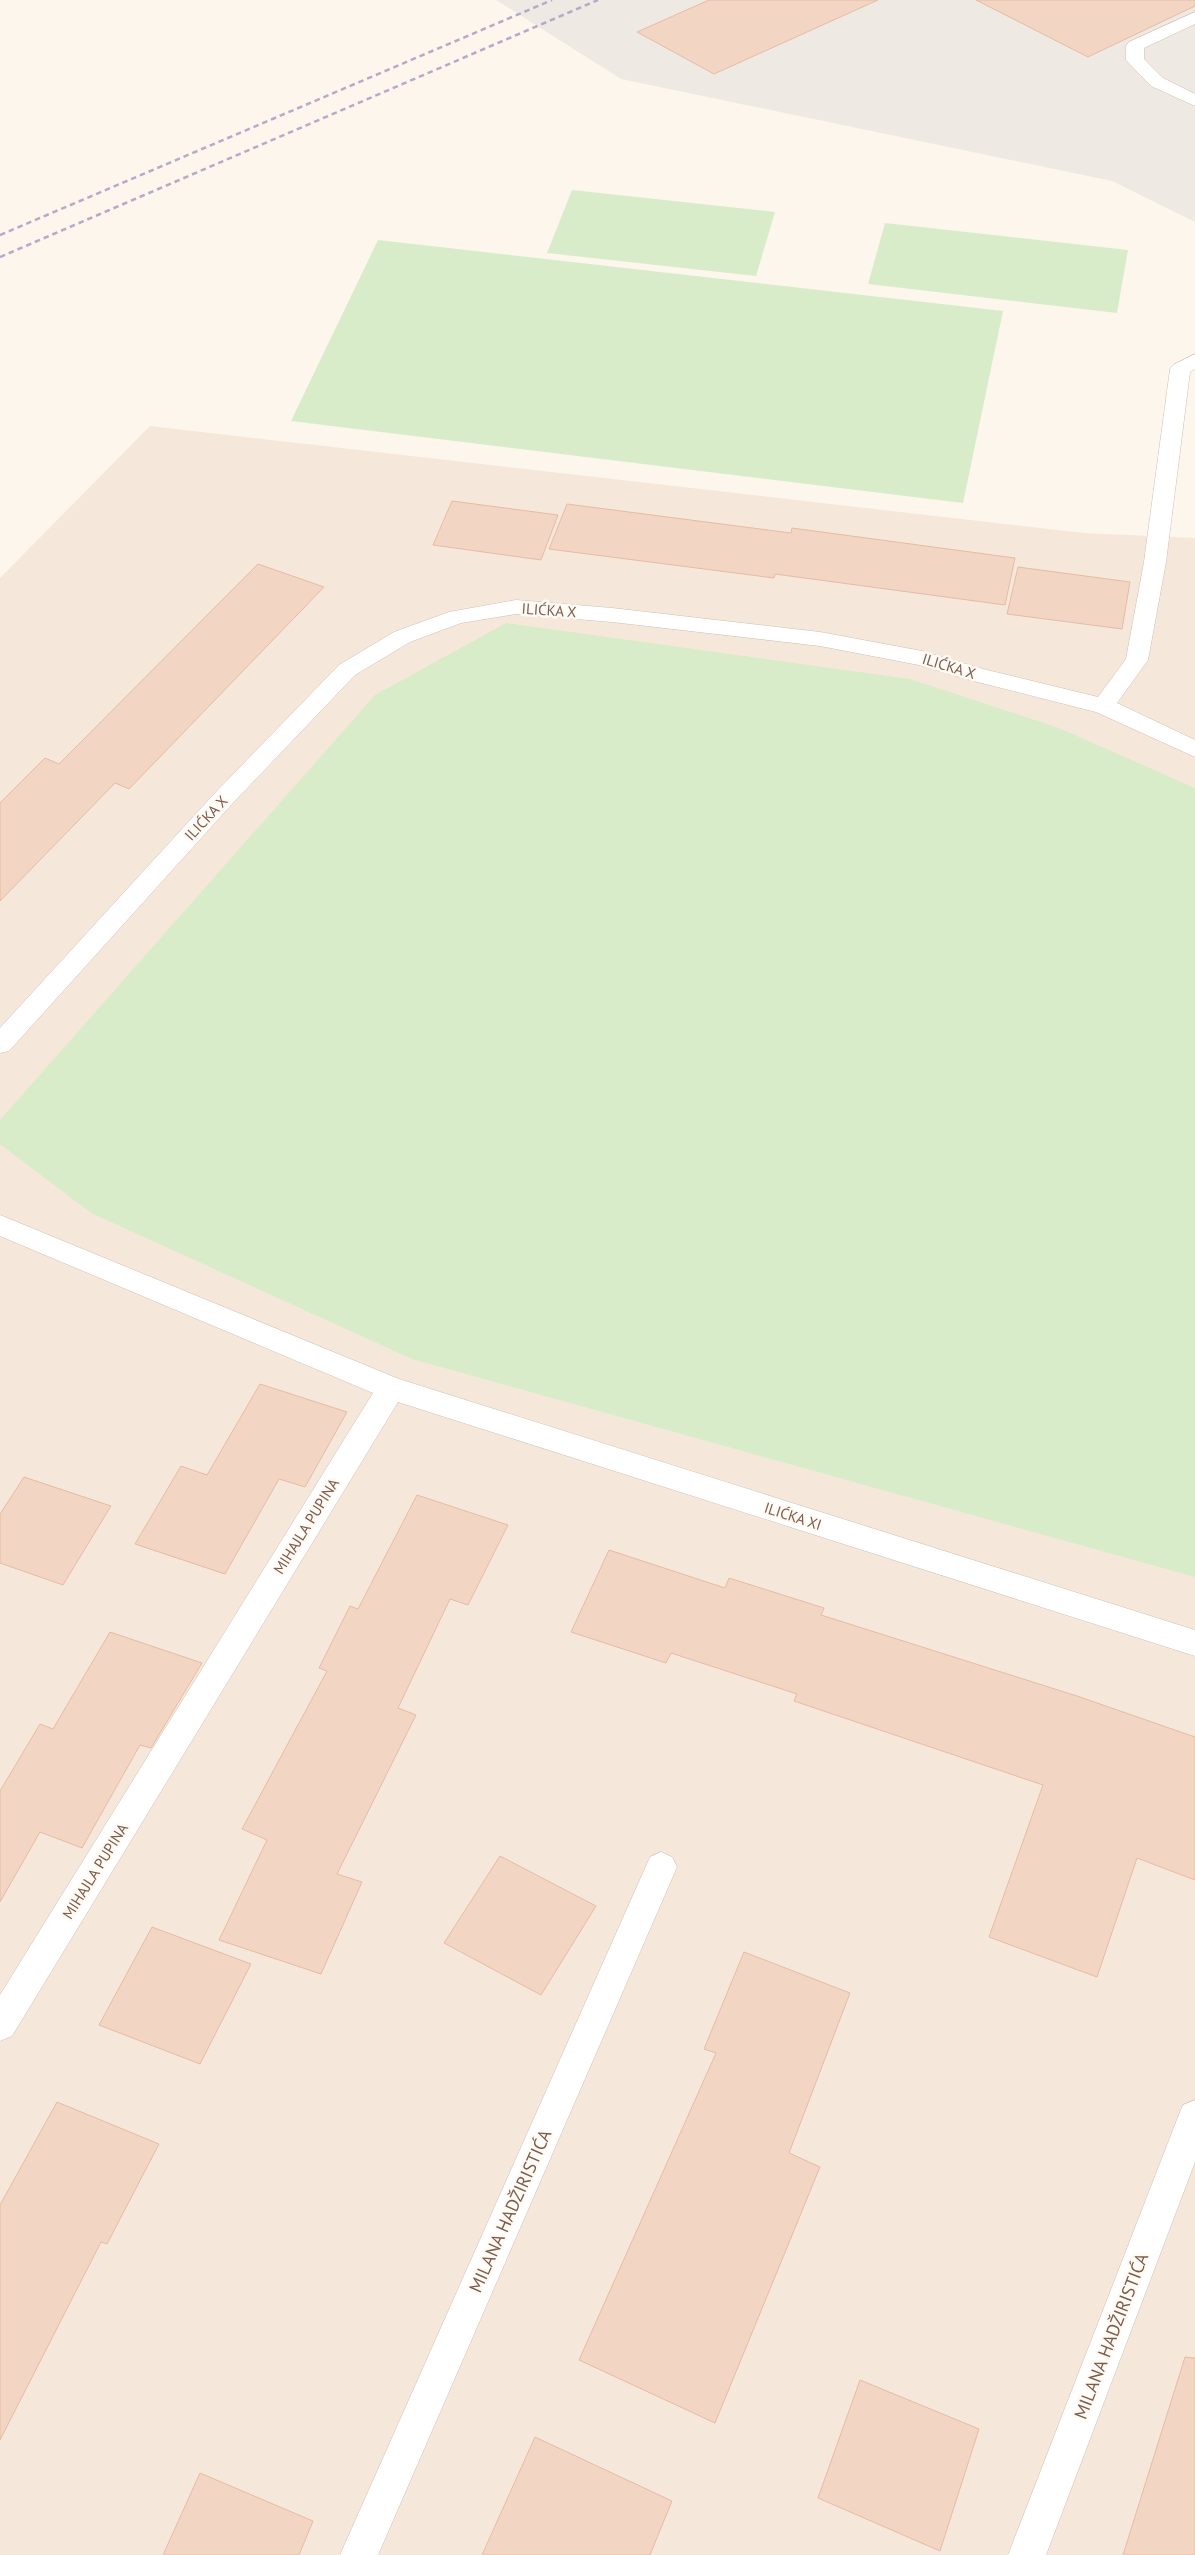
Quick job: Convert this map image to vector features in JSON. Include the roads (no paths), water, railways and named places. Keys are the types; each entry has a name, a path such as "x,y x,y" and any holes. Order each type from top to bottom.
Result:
{"street":[{"path":"1195,17 1135,46 1135,60 1157,82 1195,101"},
{"path":"1104,706 1137,660 1155,562 1180,369 1195,360"},
{"name":"ILIĆKA X","path":"0,1044 223,799 347,670 402,637 456,617 516,607 612,615 820,639 922,658 978,675 1104,706 1195,749"},
{"path":"0,1225 391,1388"},
{"name":"ILIĆKA XI","path":"391,1388 1195,1643"},
{"name":"MIHAJLA PUPINA","path":"0,2026 391,1388"},
{"name":"MILANA HADŽIRISTIĆA","path":"359,2555 661,1867"},
{"name":"MILANA HADŽIRISTIĆA","path":"1027,2555 1195,2116"}],"railway":[{"path":"0,235 552,0"},
{"path":"0,257 598,0"}]}
